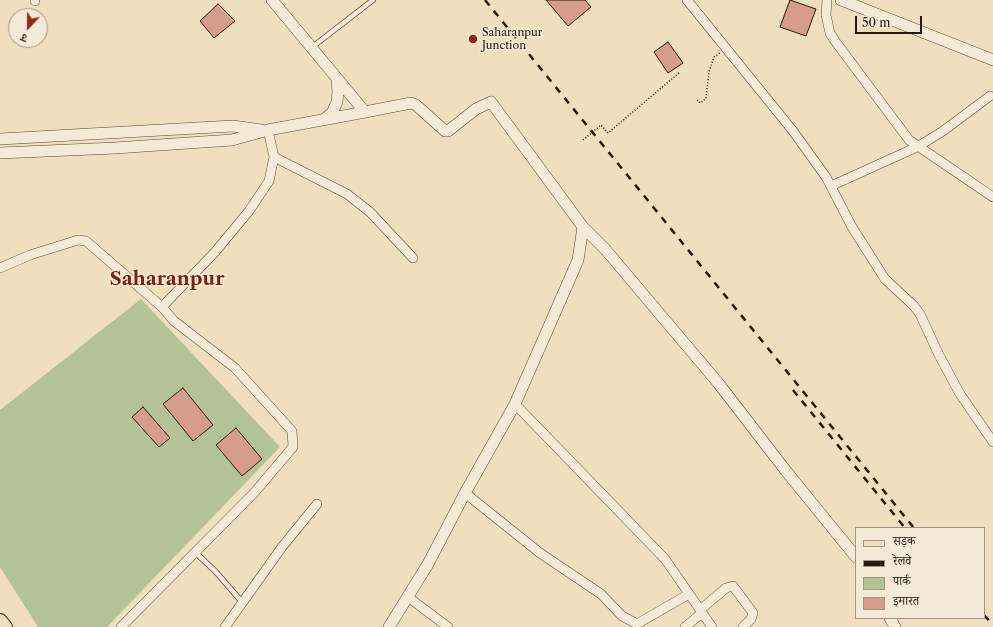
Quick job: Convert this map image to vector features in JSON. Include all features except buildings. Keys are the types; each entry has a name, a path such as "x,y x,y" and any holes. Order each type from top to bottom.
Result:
{"main road":[{"path":"0,621 5,627"}],"street":[{"path":"272,0 364,112"},
{"path":"687,0 793,130 831,186 852,227 885,279 914,306 920,314 939,355 960,394 993,442"},
{"path":"827,0 826,15 830,33 834,41 901,131 917,146 993,197"},
{"path":"841,0 993,60"},
{"path":"323,120 332,113 336,102 338,92 337,79"},
{"path":"831,186 917,146 943,131 990,96"},
{"path":"0,153 115,148 232,140 268,130 411,103 416,105 442,130 448,131 476,109 491,102 583,227 605,249 719,384 786,471 855,556"},
{"path":"0,139 233,126 268,130"},
{"path":"162,307 215,252 249,212 268,181 274,157 268,130"},
{"path":"274,157 347,194 370,212 413,258"},
{"path":"389,627 428,564 465,492 515,404 578,260 583,227"},
{"path":"0,268 30,255 78,240 86,241 162,307 174,321 235,368 292,431 293,447 254,493 122,627"},
{"path":"515,404 665,559 712,627"},
{"path":"465,492 540,553 601,594 622,616 637,624 689,594"},
{"path":"225,627 282,547 317,504"},
{"path":"685,627 726,588 733,586 754,613 751,619 743,627"},
{"path":"408,597 448,627"}],"lane":[{"path":"311,48 373,0"},
{"path":"195,552 216,572 242,602"}],"path":[{"path":"697,100 701,103 706,98 708,72 714,57 726,48"},
{"path":"583,140 601,125 608,133 680,72"}],"green space":[{"path":"141,299 280,447 107,627 38,627 0,567 0,410"}],"railway":[{"path":"485,0 913,527"},
{"path":"793,390 904,527"},
{"path":"985,616 993,625"}],"place":[{"name":"Saharanpur Junction","path":"473,39"}],"district":[{"name":"Saharanpur","path":"167,280"}]}
